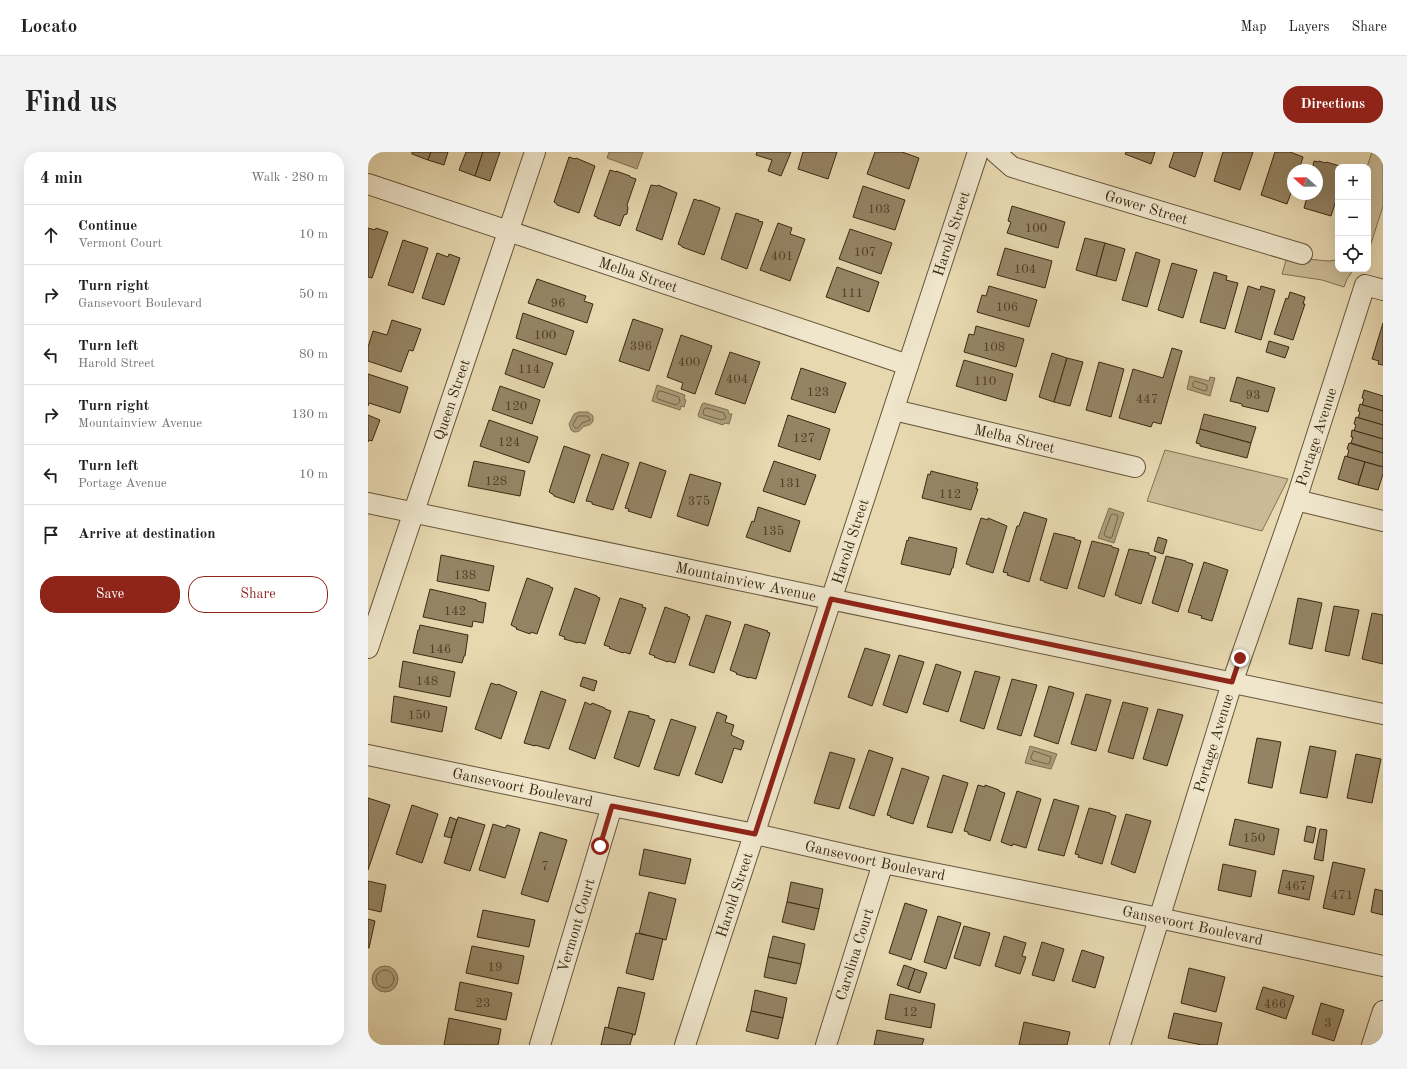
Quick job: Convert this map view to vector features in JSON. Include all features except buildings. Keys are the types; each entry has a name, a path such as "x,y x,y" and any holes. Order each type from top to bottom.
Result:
{"street":[{"name":"Queen Street","path":"368,648 535,152"},
{"name":"Harold Street","path":"685,1045 978,152"},
{"name":"Gower Street","path":"995,152 1012,167 1302,254"},
{"name":"Melba Street","path":"368,184 908,365"},
{"name":"Portage Avenue","path":"1120,1045 1232,682 1296,500 1374,287"},
{"name":"Melba Street","path":"894,410 1135,467"},
{"path":"1296,500 1383,521"},
{"name":"Mountainview Avenue","path":"368,503 1383,714"},
{"name":"Gansevoort Boulevard","path":"368,755 755,834 883,863 1158,918 1383,966"},
{"name":"Vermont Court","path":"540,1045 612,806"},
{"name":"Carolina Court","path":"826,1045 883,863"},
{"path":"1372,1045 1383,1011"}],"shaded area":[{"path":"1372,152 1383,152 1383,206 1371,244 1371,164 1368,164"},
{"path":"1287,257 1335,260 1335,272 1352,272 1344,287 1322,280 1282,274"},
{"path":"1165,450 1288,479 1262,531 1147,501"}],"water":[{"path":"609,152 643,152 637,169 607,158"},
{"path":"1190,376 1209,381 1210,377 1215,378 1210,396 1187,389"},
{"path":"657,385 685,395 684,399 686,400 684,407 681,406 680,410 652,401"},
{"path":"704,403 728,410 729,414 732,414 729,424 725,423 723,425 699,417 698,415 702,404"},
{"path":"579,412 588,412 593,416 593,421 591,424 583,427 580,431 574,432 571,430 569,424 574,414"},
{"path":"1109,508 1124,513 1114,543 1098,538"},
{"path":"1030,746 1057,754 1051,769 1025,763"},
{"path":"385,966 394,970 398,979 394,988 385,992 376,988 372,979 376,970"}],"route":[{"path":"600,846 612,806 755,834 831,599 1232,682 1240,658"}]}
